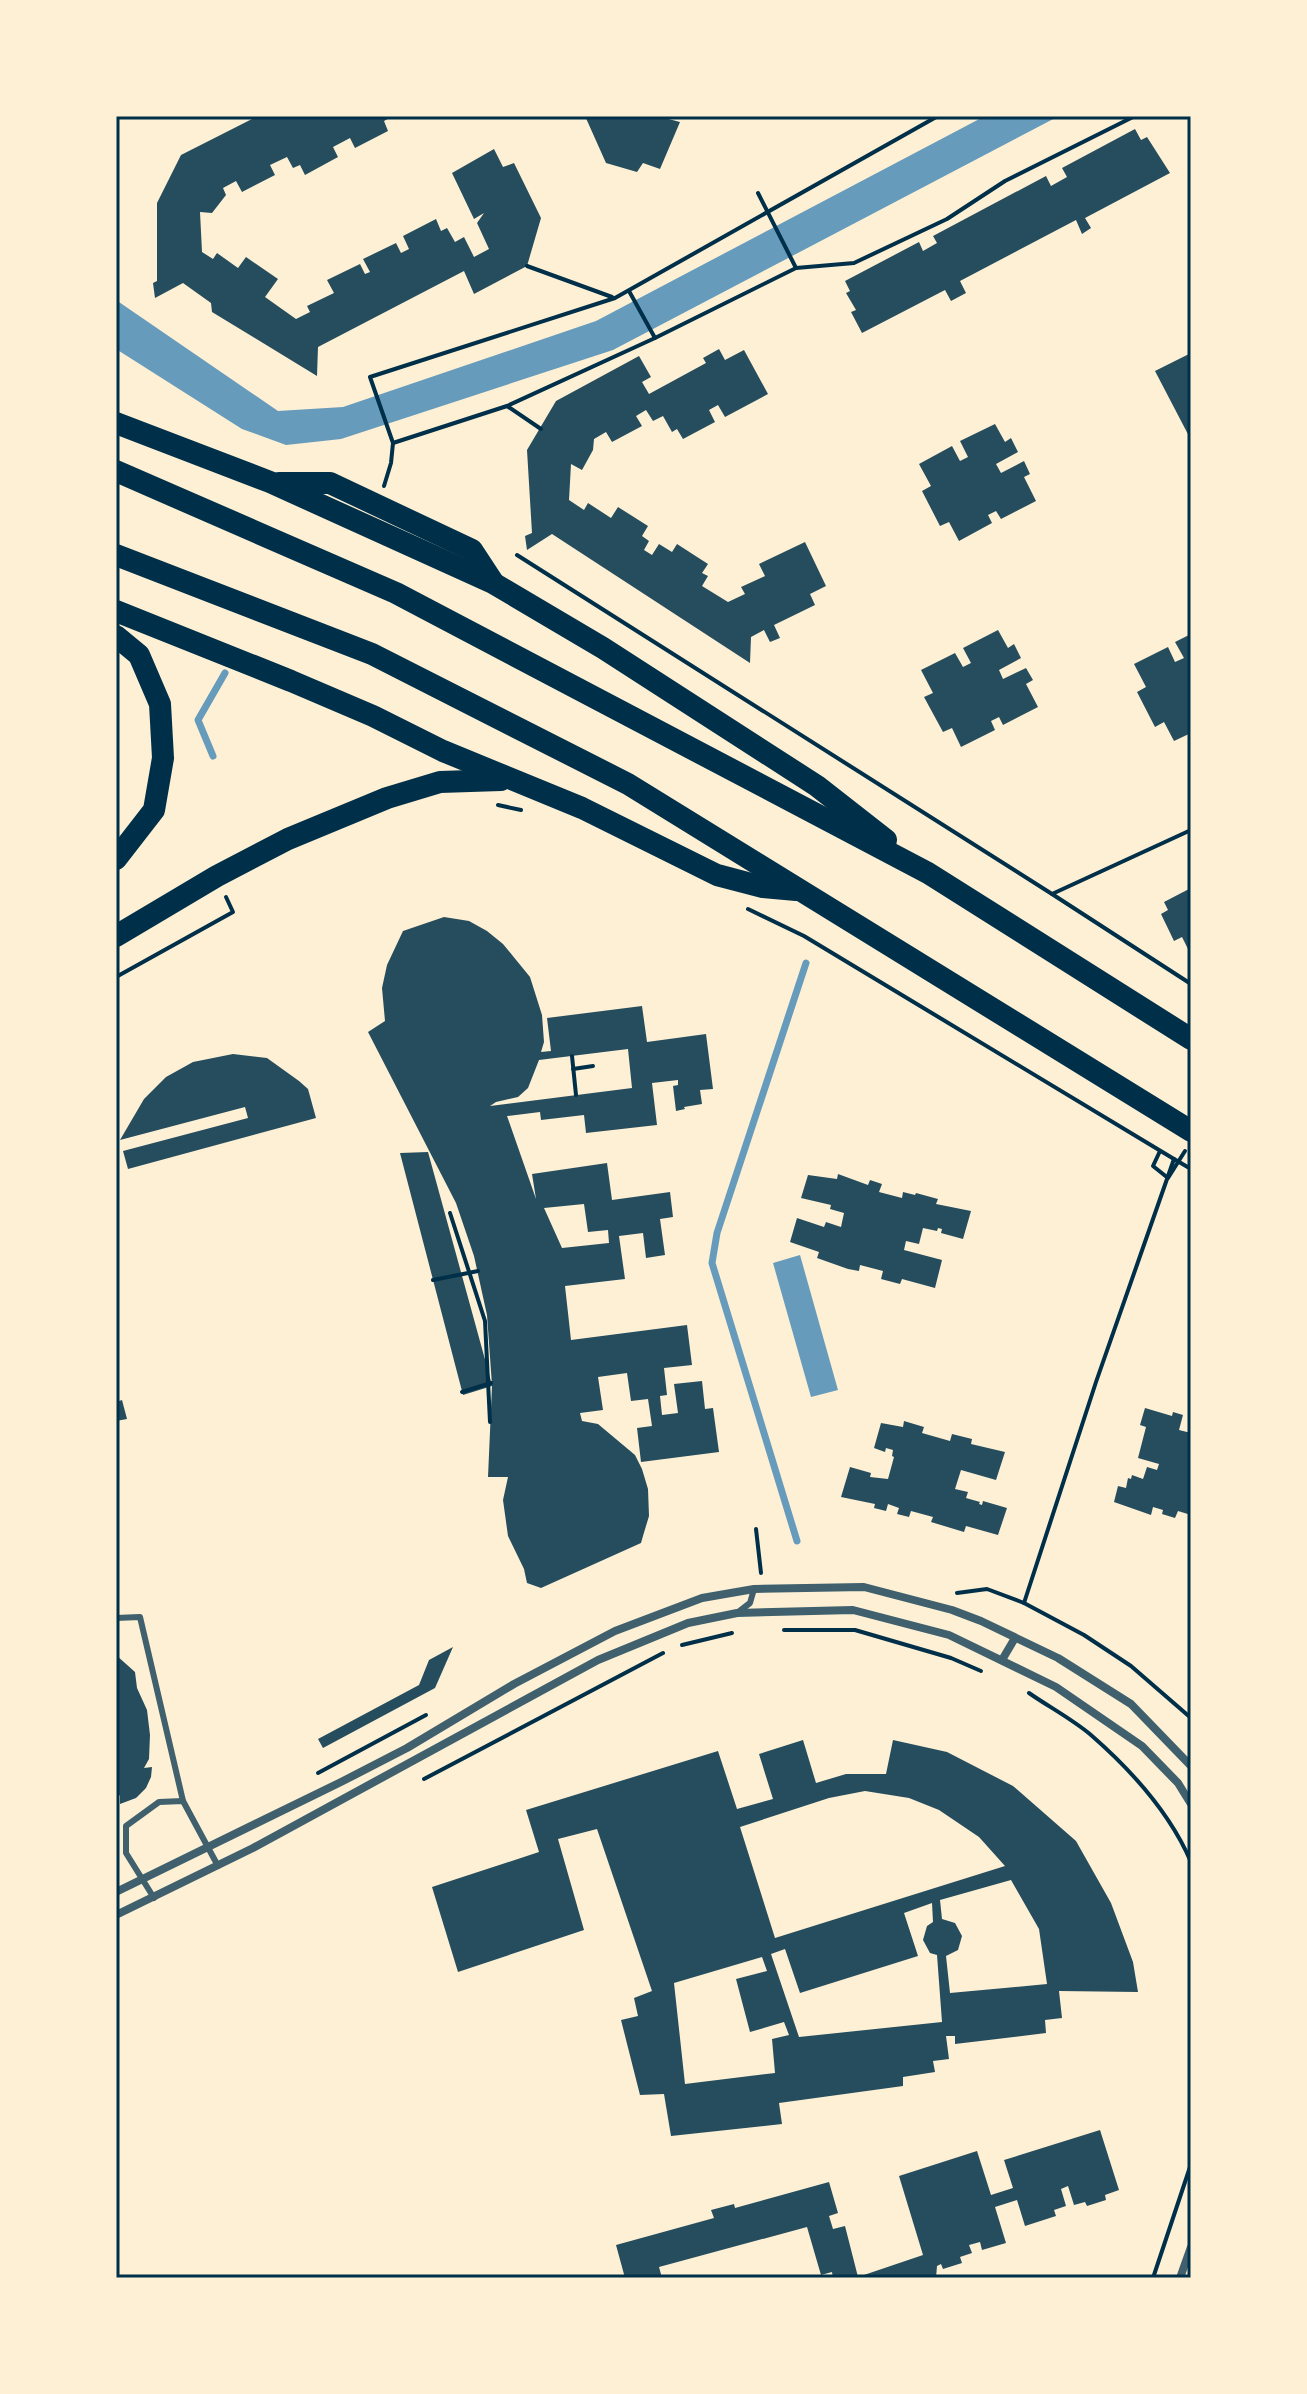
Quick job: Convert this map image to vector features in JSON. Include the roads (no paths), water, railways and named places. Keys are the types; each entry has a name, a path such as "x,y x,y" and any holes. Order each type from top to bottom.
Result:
{"highway":[{"path":"116,423 270,482 493,583 603,648 817,786 928,873"},
{"path":"116,471 396,593 928,873 1191,1039"},
{"path":"270,482 330,483 472,550 493,583"},
{"path":"116,555 372,654 628,784 1191,1131"},
{"path":"116,611 305,687 582,808 730,880 801,891"},
{"path":"116,636 139,655 160,704 163,758 154,810 116,859"},
{"path":"116,936 217,876 288,839 387,798 440,782 510,779"}],"street":[{"path":"116,1892 407,1748 514,1684 615,1631 702,1598 754,1589 864,1587 952,1610 1058,1658 1131,1704 1191,1766"},
{"path":"116,1915 218,1866 414,1763 538,1691 652,1636 688,1623 737,1613 853,1610 949,1635 1056,1687 1142,1746 1178,1783 1191,1804"},
{"path":"1002,1660 1015,1638"},
{"path":"514,1684 524,1690 538,1691"},
{"path":"1180,2278 1191,2247"}],"lane":[{"path":"737,1613 750,1603 754,1589"},
{"path":"116,1618 140,1617 183,1801 218,1866"},
{"path":"116,1829 126,1826 159,1802 183,1801"},
{"path":"126,1826 126,1853 154,1898"}],"water":[{"path":"985,116 1059,116 613,350 341,439 286,445 242,429 116,349 116,300 278,411 343,407 596,321"},
{"path":"800,1255 838,1390 811,1397 773,1263"}],"waterway":[{"path":"213,756 198,720 225,673"},
{"path":"797,1541 712,1263 717,1233 806,963"}]}
